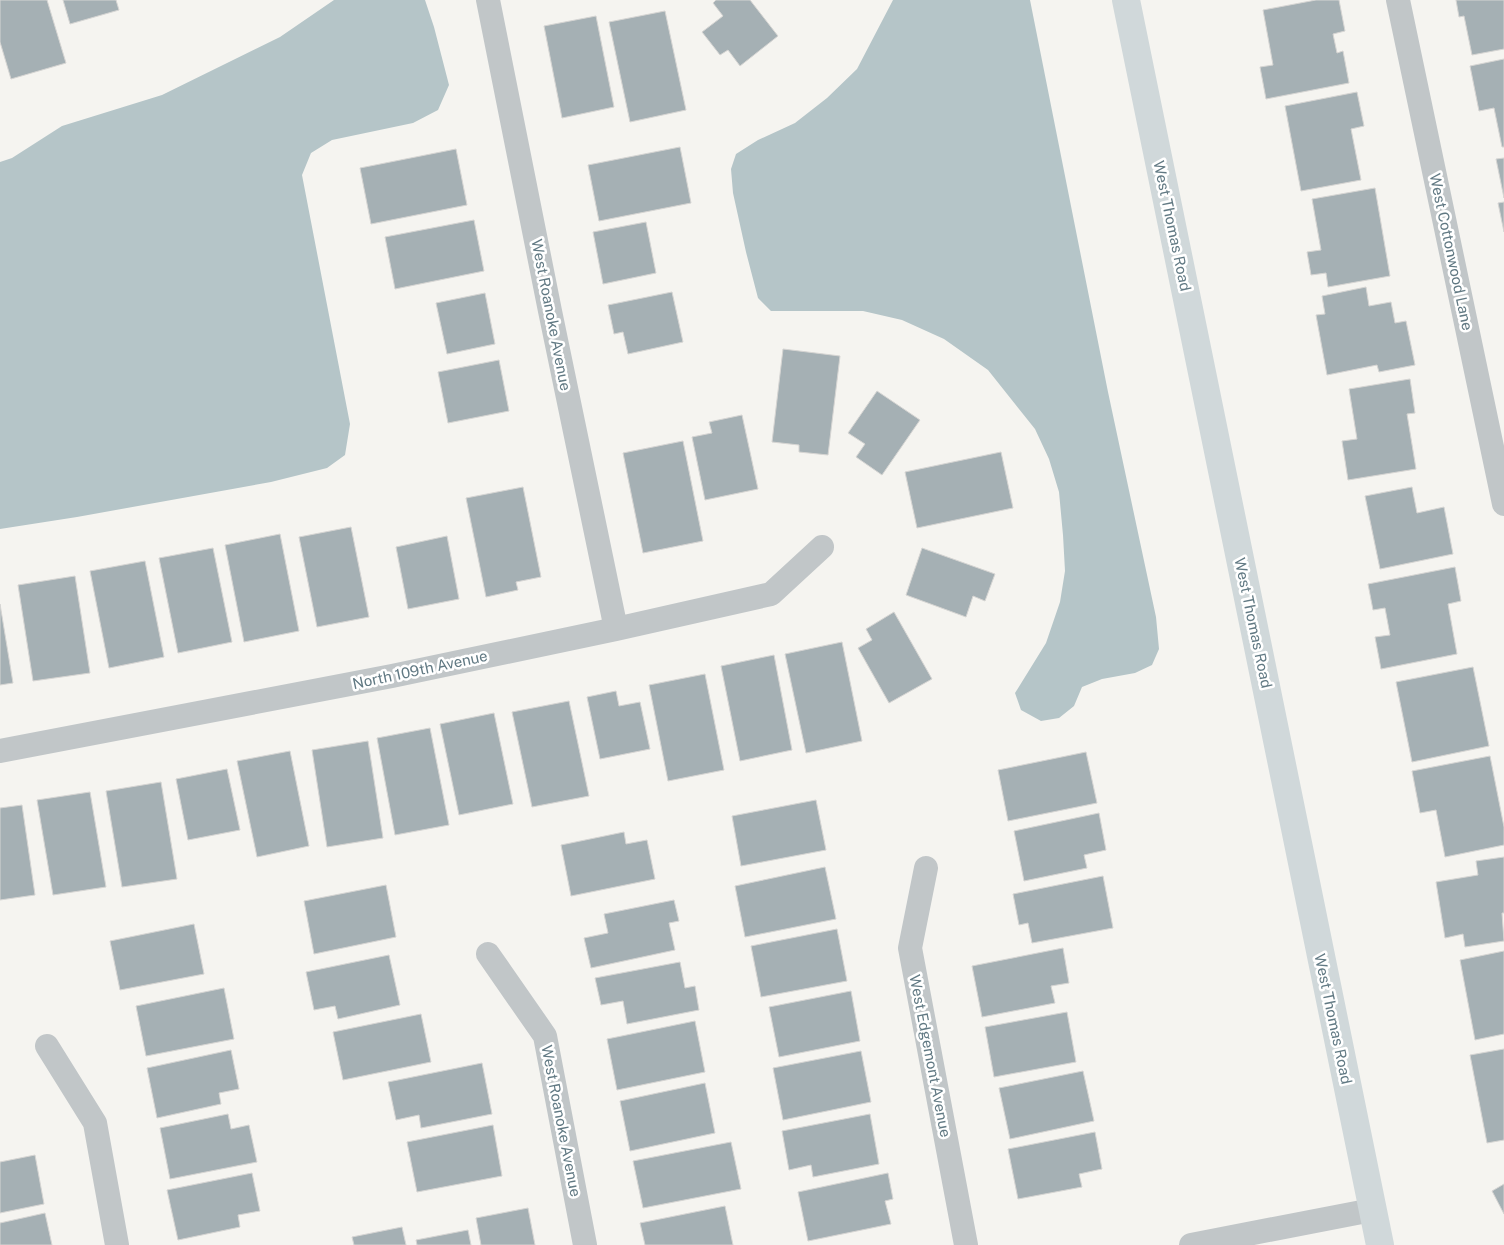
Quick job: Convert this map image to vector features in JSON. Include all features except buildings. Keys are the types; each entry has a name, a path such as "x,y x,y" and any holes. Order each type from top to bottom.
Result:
{"main road":[{"name":"West Thomas Road","path":"1126,0 1380,1245"}],"street":[{"name":"West Roanoke Avenue","path":"488,0 616,629"},
{"name":"West Cottonwood Lane","path":"1398,0 1504,504"},
{"name":"North 109th Avenue","path":"0,751 392,676 771,594 822,547"},
{"name":"West Edgemont Avenue","path":"926,868 910,948 966,1245"},
{"name":"West Roanoke Avenue","path":"488,954 545,1036 585,1245"},
{"path":"47,1046 95,1123 117,1245"},
{"path":"1190,1245 1372,1210"}],"shaded area":[{"path":"334,0 425,0 449,85 438,110 413,123 332,140 311,153 302,175 350,424 345,455 327,468 271,482 0,529 0,162 12,158 62,126 162,95 280,37"},
{"path":"893,0 1030,0 1108,392 1156,617 1159,649 1152,665 1135,673 1102,679 1082,687 1074,706 1059,718 1041,721 1021,710 1015,693 1046,643 1060,602 1065,571 1059,492 1049,459 1035,429 988,370 944,339 902,320 863,311 771,311 758,298 746,252 733,193 731,169 736,154 758,140 795,123 827,98 857,69"}]}
